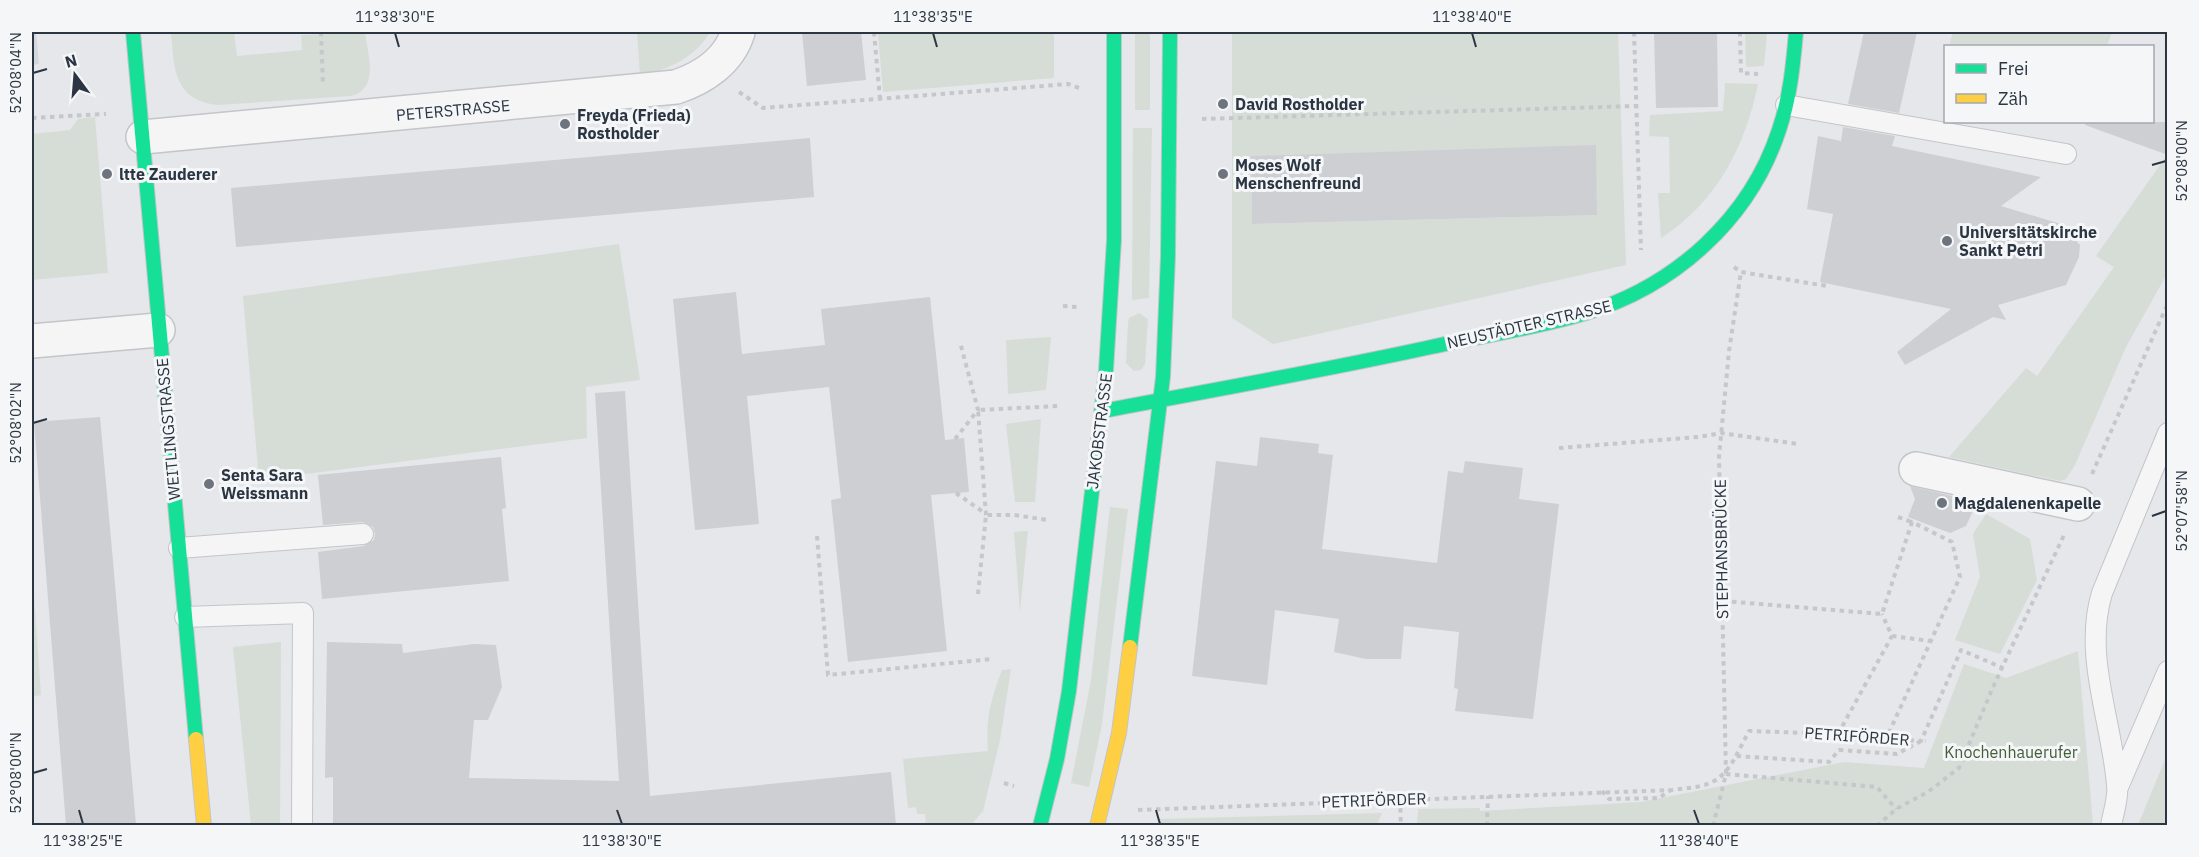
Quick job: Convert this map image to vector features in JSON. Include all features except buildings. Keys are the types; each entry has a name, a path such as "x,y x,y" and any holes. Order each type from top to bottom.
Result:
{"street":[{"name":"WEITLINGSTRASSE","path":"134,32 158,330 204,825"},
{"name":"PETERSTRASSE","path":"141,124 325,121 676,87 708,72 729,51 738,32"},
{"name":"JAKOBSTRASSE","path":"1040,825 1050,795 1068,698 1112,307 1114,32"},
{"path":"1096,825 1119,733 1161,401 1168,256 1170,32"},
{"name":"NEUSTÄDTER STRASSE","path":"1102,411 1400,354 1586,313 1619,303 1651,288 1705,248 1747,200 1768,159 1786,105 1796,32"},
{"path":"32,341 158,330"},
{"path":"1916,469 2078,504"}],"lane":[{"path":"1786,105 2066,154"},
{"path":"2118,787 2095,645 2095,619 2102,593 2168,433"},
{"path":"179,548 363,534"},
{"path":"185,617 303,613 302,825"},
{"path":"2111,825 2118,787 2168,671"}],"path":[{"path":"321,32 325,121"},
{"path":"874,32 880,100"},
{"path":"1634,32 1641,257 1651,288"},
{"path":"1740,32 1742,74 1792,74"},
{"path":"708,72 763,108 1068,84"},
{"path":"1214,119 1636,106"},
{"path":"32,118 141,124"},
{"name":"STEPHANSBRÜCKE","path":"1713,825 1726,774 1721,433 1729,351 1741,272 1827,286"},
{"path":"960,342 978,410 986,515 978,594"},
{"path":"955,439 978,410 1058,405"},
{"path":"1559,448 1698,437 1721,433 1798,444"},
{"path":"956,493 986,515 1007,514 1048,520"},
{"path":"1887,737 1960,577 1952,542 1898,517"},
{"path":"1892,636 1882,614 1912,522"},
{"path":"817,536 828,675 992,659"},
{"path":"1723,601 1882,614"},
{"path":"1892,636 1930,640"},
{"path":"1838,734 1892,636"},
{"name":"PETRIFÖRDER","path":"1924,741 1925,731 1961,650 2003,668"},
{"name":"PETRIFÖRDER","path":"1146,808 1672,790 1703,786 1726,774 1749,731 1838,734 1924,741"},
{"name":"PETRIFÖRDER","path":"1736,756 1829,762 1839,750 1897,754 1924,741"},
{"path":"1877,825 1896,809 1928,792 1959,768 1970,747"},
{"path":"1726,774 1877,787 1896,809"},
{"name":"PETRIFÖRDER","path":"1602,791 1609,799 1659,798 1672,790"},
{"path":"1486,825 1488,796"},
{"path":"1400,799 1401,825"}],"shaded area":[{"path":"32,32 36,32 39,64 32,65"}],"green space":[{"path":"171,32 234,32 237,56 302,50 301,35 365,33 369,79 365,87 350,96 218,105 203,102 184,89 179,80 173,57"},
{"path":"637,32 710,32 689,56 671,66 640,76"},
{"path":"878,32 1054,32 1054,78 883,92"},
{"path":"1135,32 1150,32 1150,110 1135,110"},
{"path":"1232,32 1618,32 1626,265 1273,344 1232,318","holes":["1595,146 1597,215 1252,224 1251,156"]},
{"path":"1745,32 1767,32 1764,66 1746,67"},
{"path":"1953,32 2112,32 2107,45 1949,45"},
{"path":"1725,83 1758,84 1745,130 1726,171 1713,190 1681,224 1661,238 1658,193 1670,193 1669,137 1649,136 1650,115 1723,111"},
{"path":"95,117 108,273 32,280 32,134 70,130 78,119"},
{"path":"1133,128 1152,128 1149,298 1132,300"},
{"path":"2167,155 2167,274 2126,347 2075,465 2066,479 2060,481 1949,457 2026,368 2037,376 2114,267 2096,256"},
{"path":"619,244 640,380 586,387 587,438 259,480 243,296"},
{"path":"1139,313 1148,319 1145,364 1141,370 1134,371 1126,363 1128,323 1129,318"},
{"path":"1051,337 1046,390 1008,394 1006,340"},
{"path":"1041,419 1035,502 1015,502 1006,424"},
{"path":"1110,507 1128,509 1102,724 1089,787 1071,783 1091,680"},
{"path":"1986,514 2030,539 2037,580 2000,654 1955,640 1980,577 1973,534"},
{"path":"1028,531 1020,612 1014,532"},
{"path":"32,566 41,695 32,697"},
{"path":"281,642 280,825 251,825 233,647"},
{"name":"Knochenhauerufer","path":"2078,651 2093,825 1417,825 1418,809 1480,808 1480,811 1641,802 1844,762 1924,768 1964,664 2006,678"},
{"path":"1011,669 1000,740 983,811 971,825 926,825 925,814 917,814 916,807 908,808 903,759 988,751 988,719 992,701 1002,670"},
{"path":"2167,755 2167,817 2164,825 2138,825"},
{"path":"1382,813 1377,825 1158,825 1160,819"}],"traffic: fast":[{"path":"133,32 196,739"},
{"path":"1040,826 1057,759 1069,691 1106,370 1114,240 1114,32"},
{"path":"1130,647 1163,377 1168,256 1170,32"},
{"path":"1102,411 1548,323 1586,313 1650,286 1679,267 1705,245 1729,220 1749,192 1766,162 1783,118 1796,32"}],"traffic: slow":[{"path":"1097,826 1119,733 1130,647"},
{"path":"196,739 204,826"}],"place":[{"name":"David Rostholder","path":"1223,104"},
{"name":"Freyda (Frieda) Rostholder","path":"565,124"},
{"name":"ltte Zauderer","path":"107,174"},
{"name":"Moses Wolf Menschenfreund","path":"1223,174"},
{"name":"Universitätskirche Sankt Petri","path":"1947,241"},
{"name":"Senta Sara Weissmann","path":"209,484"},
{"name":"Magdalenenkapelle","path":"1942,503"}]}
